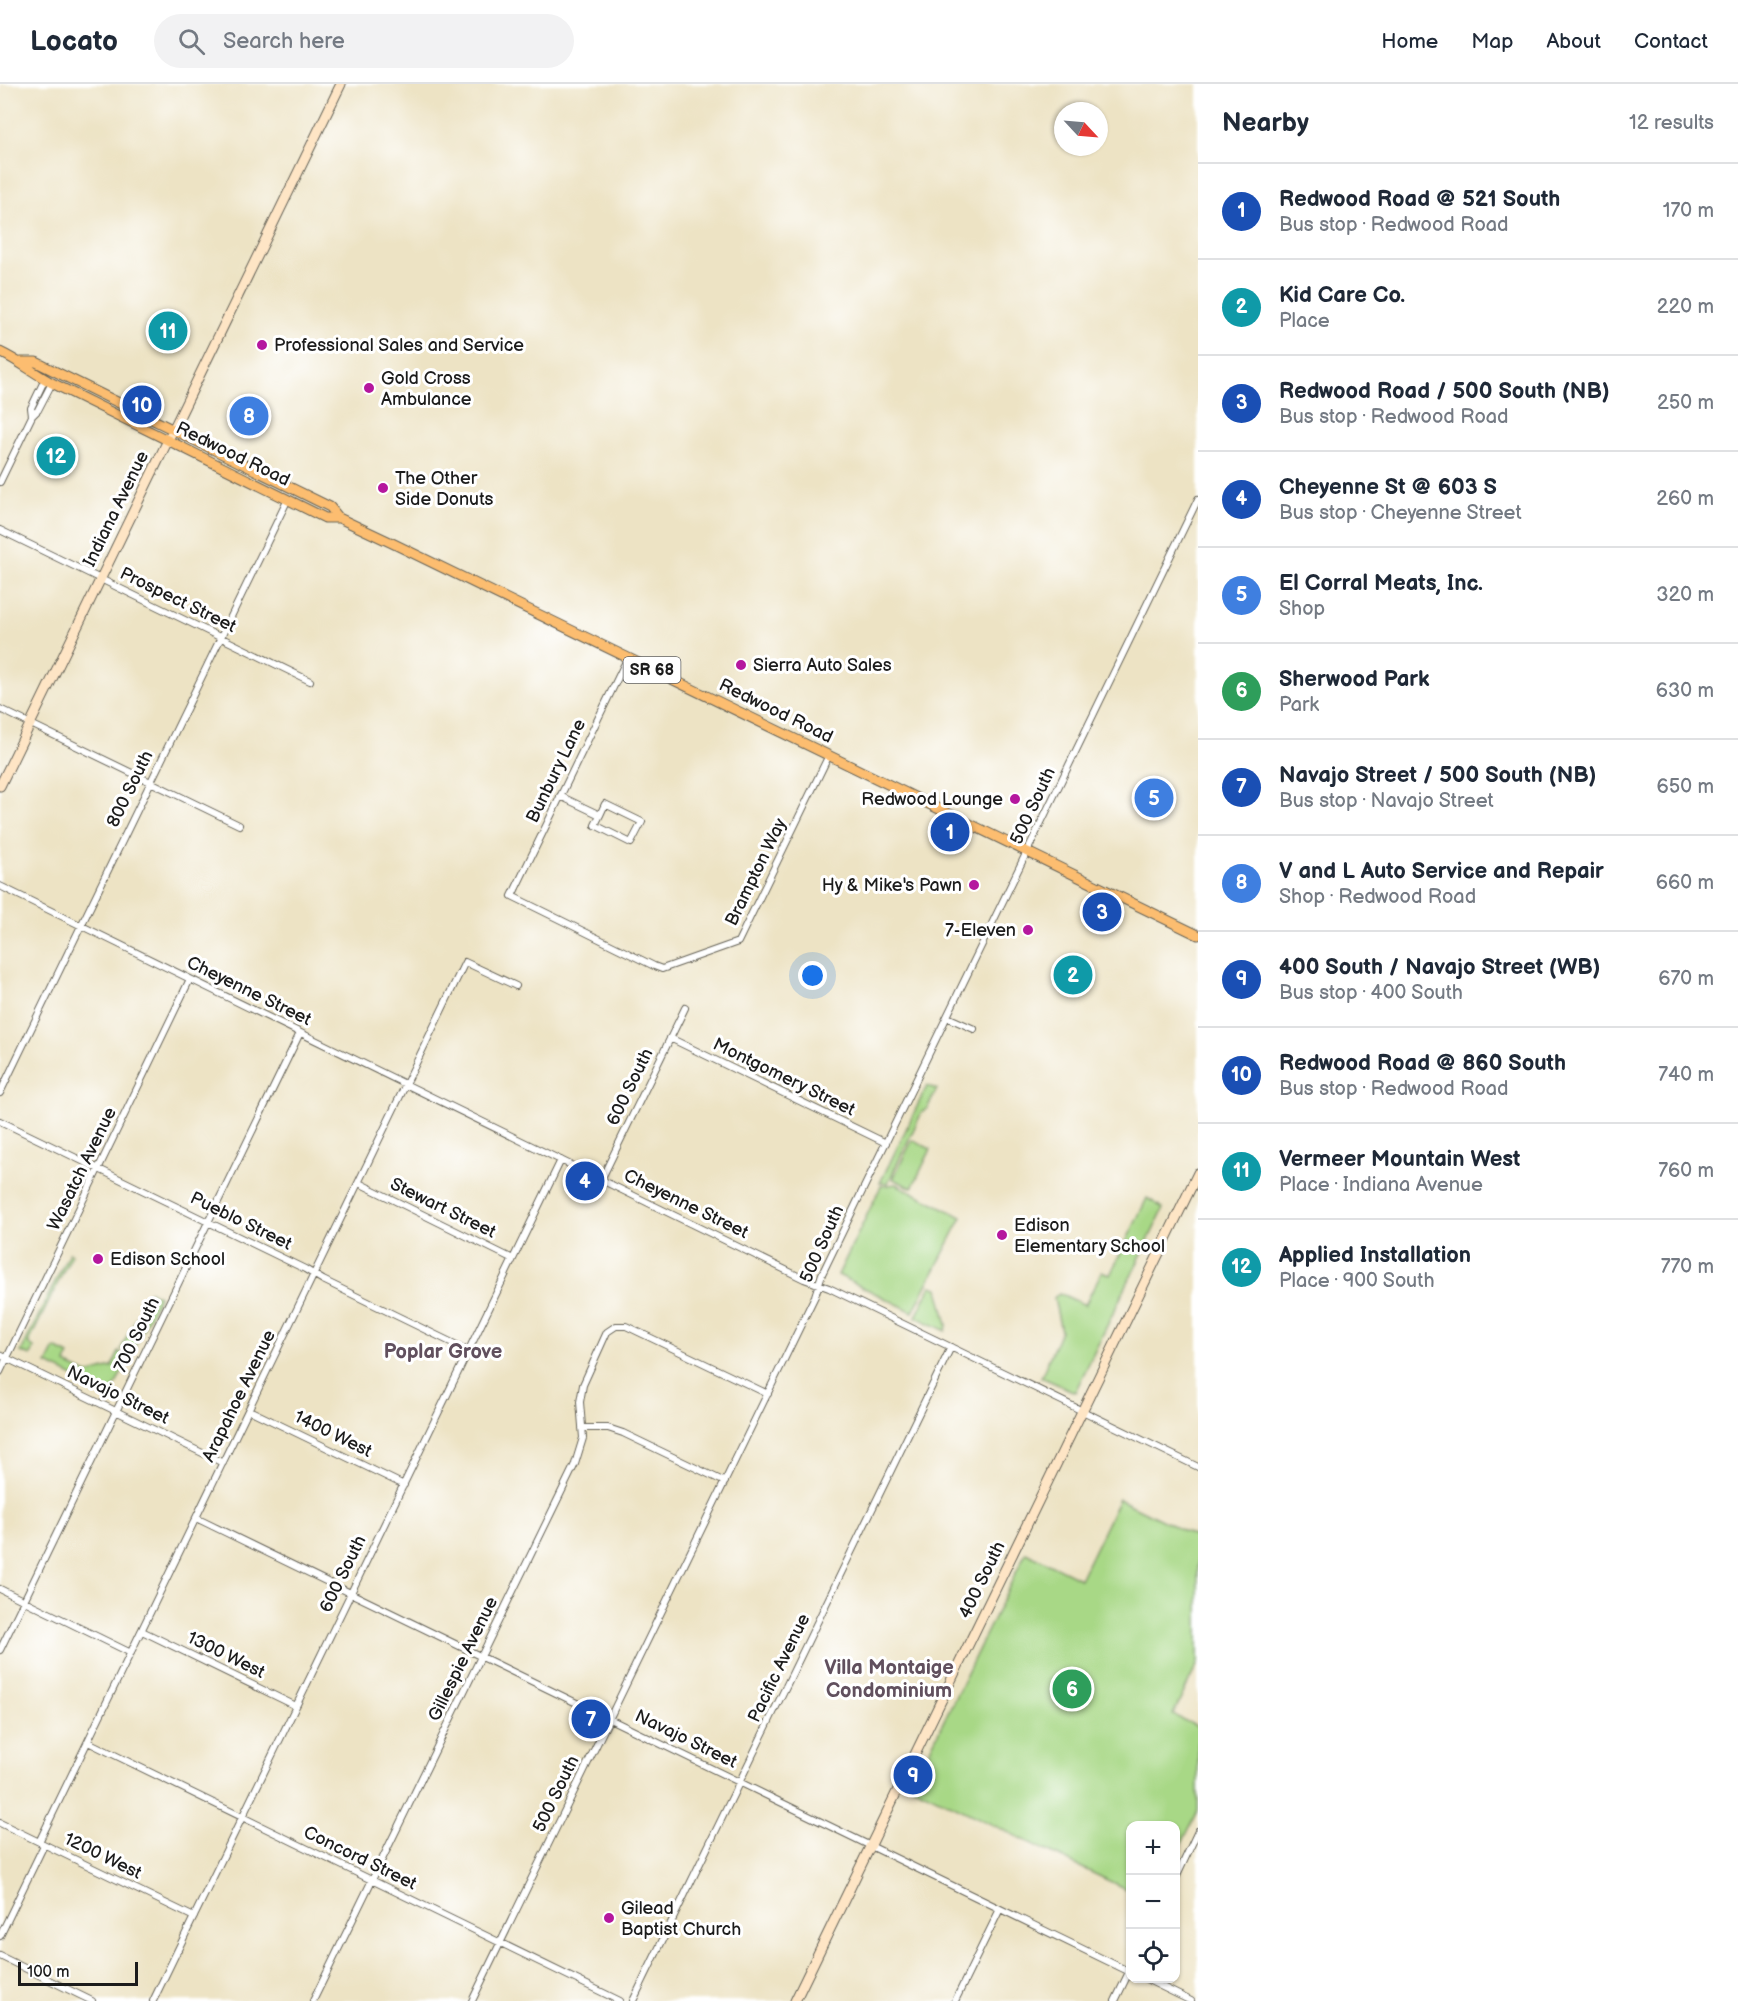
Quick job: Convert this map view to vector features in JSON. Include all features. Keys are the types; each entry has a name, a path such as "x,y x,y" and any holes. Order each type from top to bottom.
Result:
{"main road":[{"name":"Indiana Avenue","path":"0,786 340,84"},
{"name":"Redwood Road","path":"0,352 21,362 31,372 167,441 325,518 339,518"},
{"name":"Redwood Road","path":"21,362 36,362 174,429 330,507 339,518 1198,935"},
{"name":"400 South","path":"795,2001 1198,1173"}],"street":[{"path":"0,482 32,416 31,408 48,381"},
{"name":"800 South","path":"0,1093 288,499"},
{"name":"500 South","path":"472,2001 768,1394 886,1143 1190,511 1198,499"},
{"name":"Prospect Street","path":"0,530 310,681"},
{"name":"Bunbury Lane","path":"512,896 627,659"},
{"path":"0,709 238,825"},
{"name":"Brampton Way","path":"512,896 662,969 738,942 829,755"},
{"path":"560,796 600,815"},
{"path":"605,804 642,822 631,843 595,825 600,815 605,804"},
{"name":"Cheyenne Street","path":"0,886 804,1279 819,1284 1198,1467"},
{"name":"Arapahoe Avenue","path":"0,1936 87,1742 465,962 516,986"},
{"name":"Wasatch Avenue","path":"0,1372 3,1357 99,1169 190,979"},
{"name":"600 South","path":"601,1180 685,1008"},
{"path":"948,1017 974,1029"},
{"name":"700 South","path":"0,1650 300,1033"},
{"name":"Montgomery Street","path":"670,1038 886,1143"},
{"name":"Pueblo Street","path":"0,1121 469,1351"},
{"name":"600 South","path":"153,2001 561,1160"},
{"name":"Stewart Street","path":"359,1183 513,1259"},
{"name":"Gillespie Avenue","path":"313,2001 579,1455 583,1438 580,1402 583,1385 607,1332 616,1326 626,1326 768,1394"},
{"name":"Pacific Avenue","path":"633,2001 951,1347"},
{"name":"Navajo Street","path":"3,1357 223,1463"},
{"name":"1400 West","path":"249,1410 404,1485"},
{"path":"582,1428 608,1428 623,1432 725,1482"},
{"name":"Navajo Street","path":"196,1518 1126,1969"},
{"path":"0,1589 131,1653"},
{"name":"1300 West","path":"142,1631 296,1706"},
{"name":"Concord Street","path":"87,1742 620,2001"},
{"name":"1200 West","path":"0,1823 194,1917"},
{"path":"1178,1875 1195,1844 1198,1831"},
{"path":"955,2001 1000,1909"},
{"path":"0,1956 92,2001"},
{"path":"1115,2001 1126,1979"},
{"path":"1154,1983 1191,2001"}],"green space":[{"path":"927,1086 937,1089 927,1109 922,1112 888,1183 880,1183"},
{"path":"912,1140 931,1149 912,1188 893,1179"},
{"path":"896,1184 962,1217 913,1312 838,1275 881,1186"},
{"path":"1147,1198 1163,1208 1161,1214 1075,1392 1041,1377 1061,1331 1054,1298 1059,1293 1085,1305 1102,1271 1110,1275"},
{"path":"69,1253 72,1254 28,1344 34,1348 31,1356 21,1352"},
{"path":"931,1286 938,1288 947,1325 946,1331 916,1317"},
{"path":"149,1291 159,1296 131,1354 121,1349"},
{"path":"55,1348 69,1355 66,1364 87,1374 112,1367 119,1352 129,1357 111,1395 47,1364"},
{"path":"1119,1499 1198,1538 1198,1663 1173,1715 1198,1727 1198,1811 1180,1847 1180,1821 1126,1821 1126,1889 912,1786 1026,1552 1080,1579"}],"place":[{"name":"Vermeer Mountain West","path":"168,331"},
{"name":"Professional Sales and Service","path":"262,345"},
{"name":"Gold Cross Ambulance","path":"369,388"},
{"name":"Redwood Road @ 860 South","path":"142,405"},
{"name":"V and L Auto Service and Repair","path":"249,416"},
{"name":"Applied Installation","path":"56,456"},
{"name":"The Other Side Donuts","path":"383,488"},
{"name":"Sierra Auto Sales","path":"741,665"},
{"name":"El Corral Meats, Inc.","path":"1154,798"},
{"name":"Redwood Lounge","path":"1015,799"},
{"name":"Redwood Road @ 521 South","path":"950,832"},
{"name":"Hy & Mike's Pawn","path":"974,885"},
{"name":"Redwood Road / 500 South (NB)","path":"1102,912"},
{"name":"7-Eleven","path":"1028,930"},
{"name":"Kid Care Co.","path":"1073,975"},
{"name":"Cheyenne St @ 603 S","path":"585,1181"},
{"name":"Edison Elementary School","path":"1002,1235"},
{"name":"Edison School","path":"98,1259"},
{"name":"Sherwood Park","path":"1072,1689"},
{"name":"Navajo Street / 500 South (NB)","path":"591,1719"},
{"name":"400 South / Navajo Street (WB)","path":"913,1775"},
{"name":"Gilead Baptist Church","path":"609,1918"}],"district":[{"name":"Poplar Grove","path":"443,1352"},
{"name":"Villa Montaige Condominium","path":"889,1680"}]}
